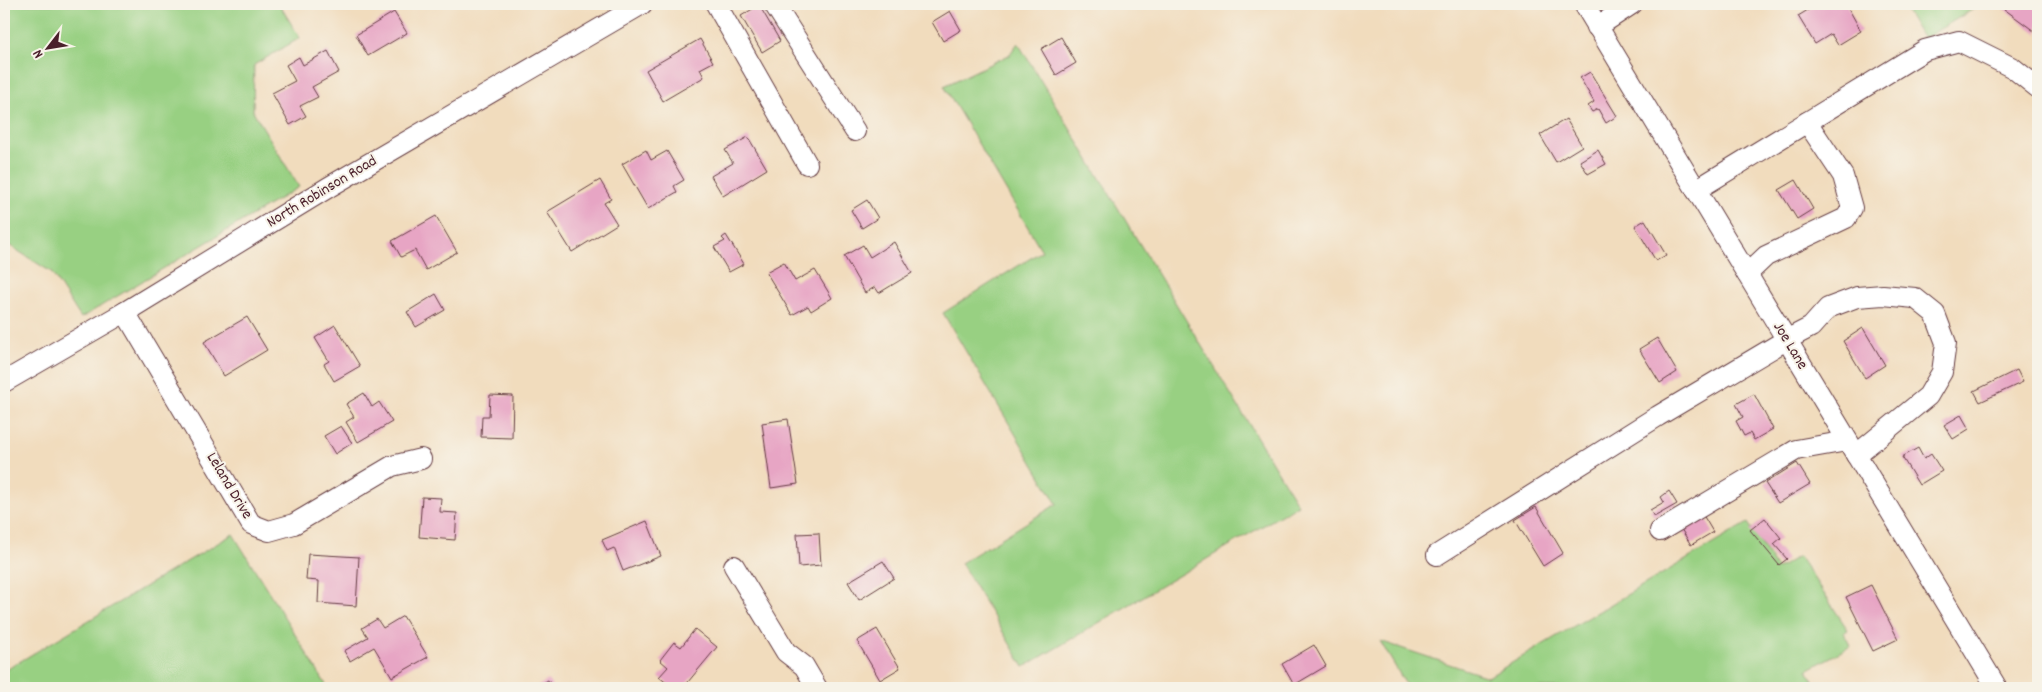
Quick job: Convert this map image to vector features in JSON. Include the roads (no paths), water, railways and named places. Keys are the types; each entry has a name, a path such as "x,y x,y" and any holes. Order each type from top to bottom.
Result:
{"street":[{"name":"North Robinson Road","path":"4,382 125,312 329,187 642,4"},
{"path":"716,4 807,164"},
{"path":"774,4 855,131"},
{"name":"Joe Lane","path":"1584,4 1997,688"},
{"path":"1597,27 1632,4"},
{"path":"1696,190 1926,50 1959,40 2013,68 2038,88"},
{"path":"1747,274 1766,256 1846,218 1852,208 1843,176 1807,122"},
{"path":"1437,555 1658,416 1786,340 1811,328 1828,308 1857,298 1883,295 1915,298 1935,314 1946,343 1942,372 1928,396 1852,448 1796,450 1660,531"},
{"name":"Leland Drive","path":"125,312 251,524 269,531 294,524 392,466 421,459"},
{"path":"734,566 786,652 804,666 817,688"}]}
